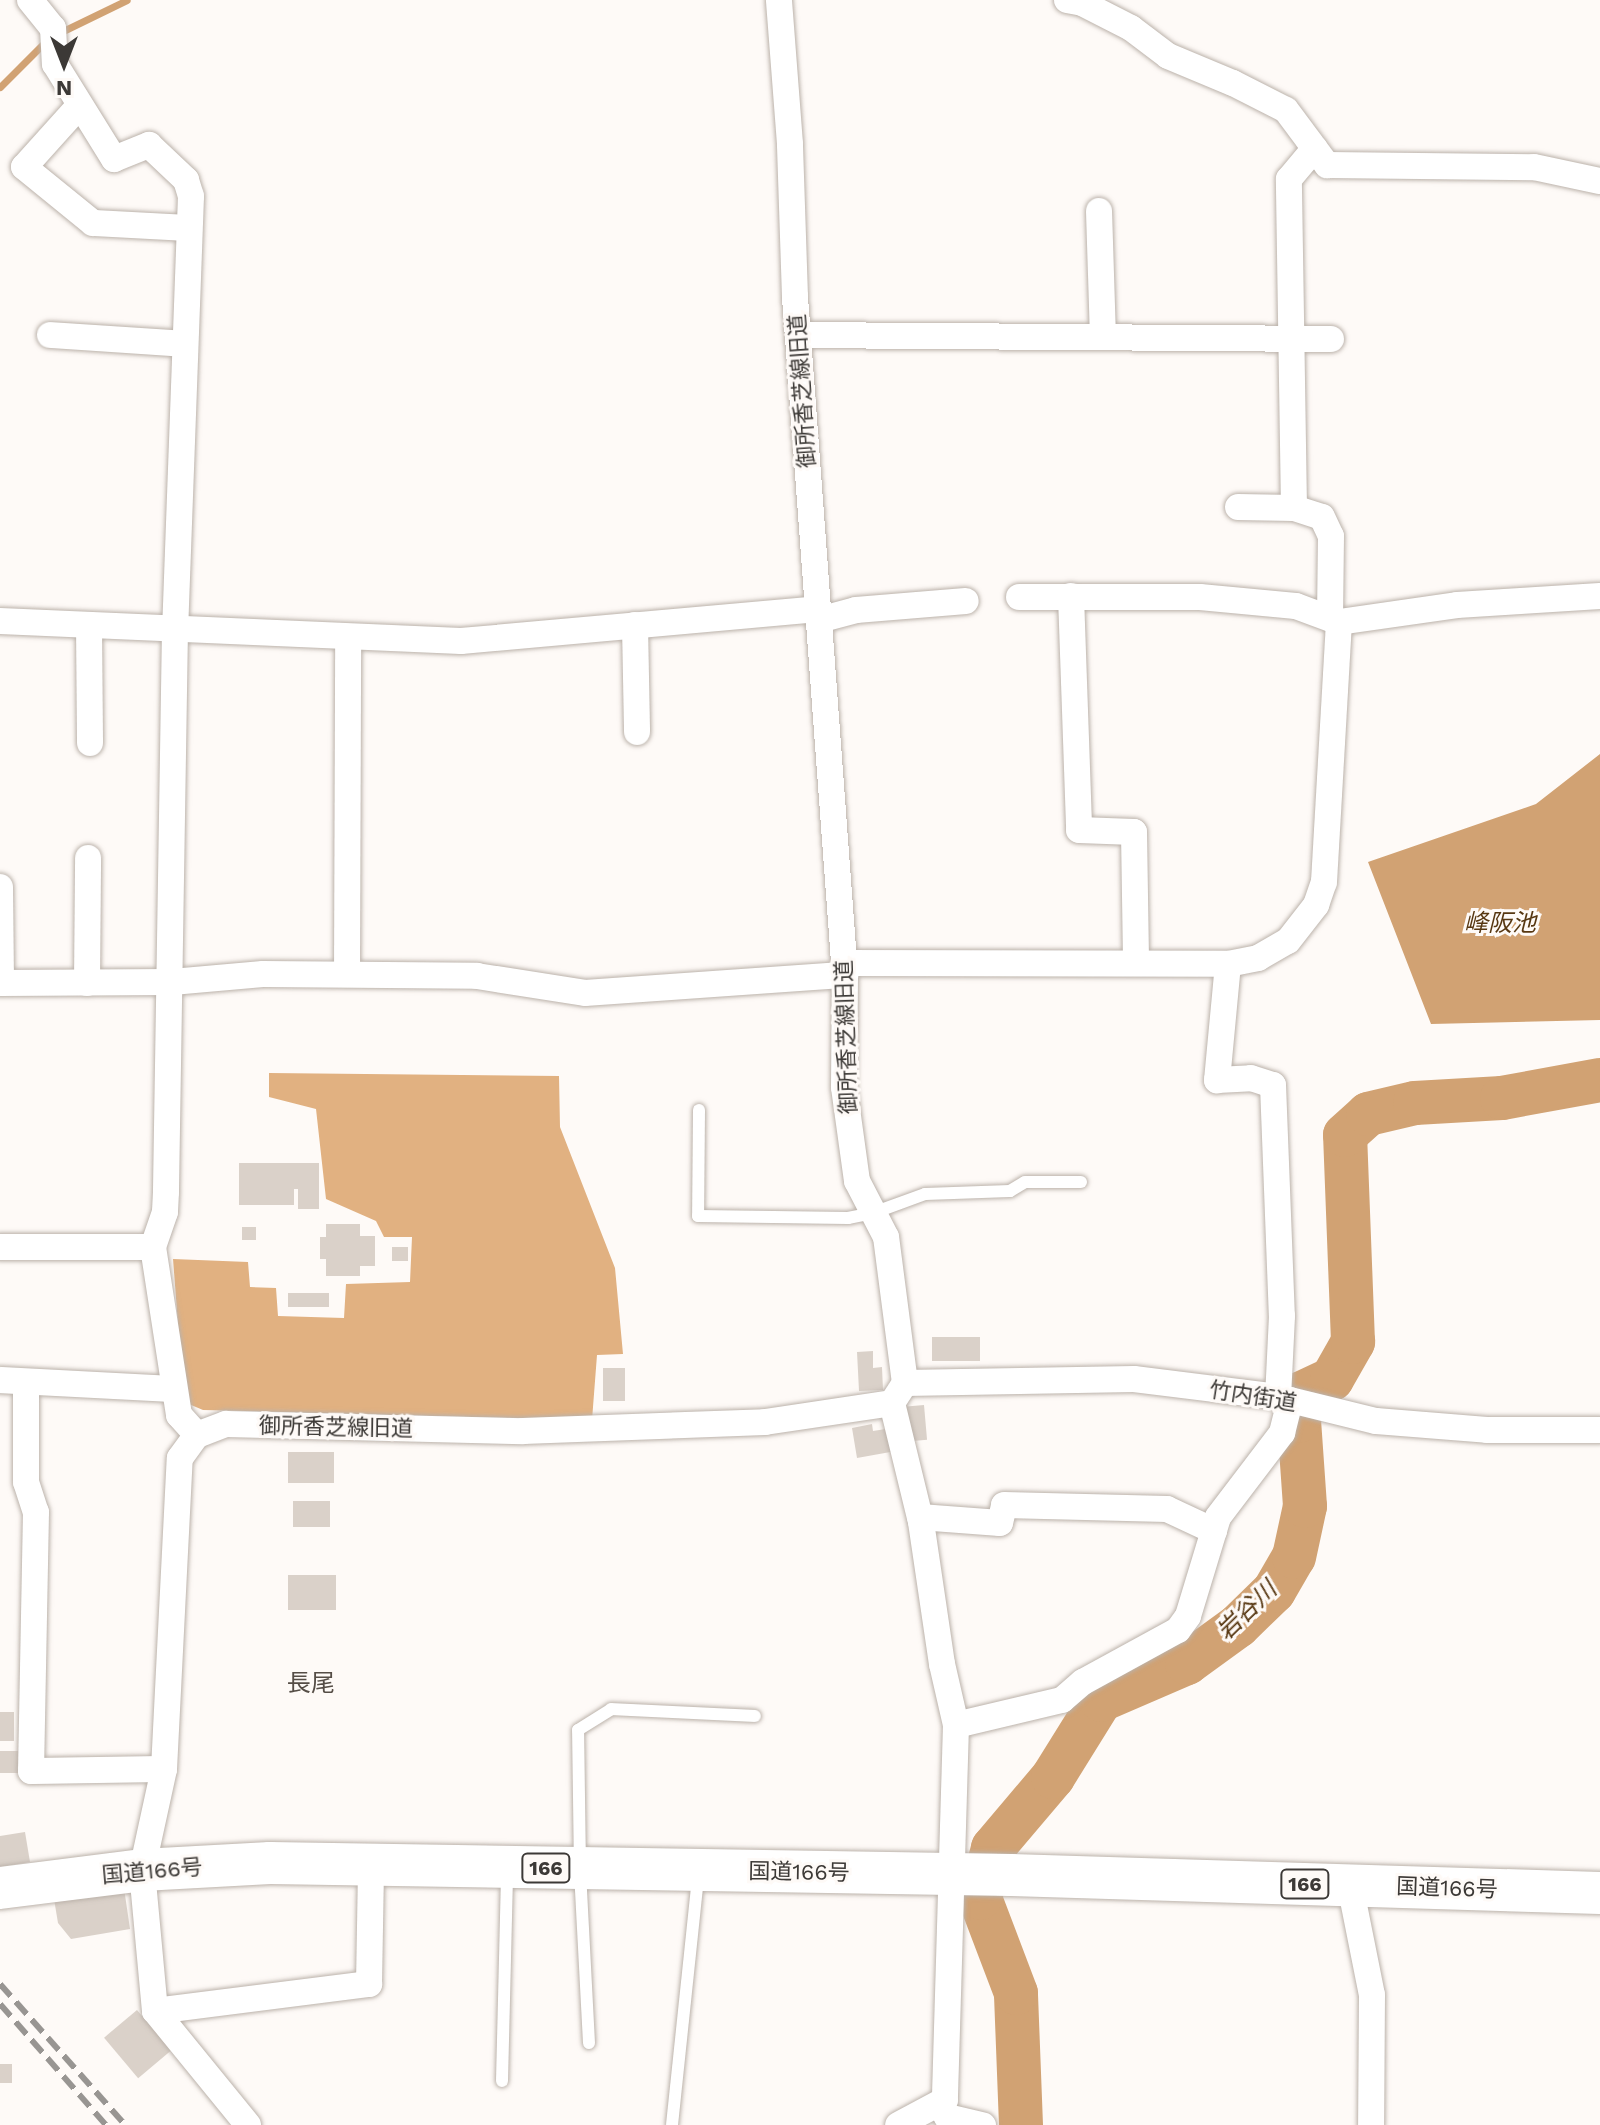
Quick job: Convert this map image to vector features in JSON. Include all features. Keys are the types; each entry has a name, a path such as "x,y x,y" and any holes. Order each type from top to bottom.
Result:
{"highway":[{"name":"国道166号","path":"0,1888 142,1870 270,1863 1011,1875 1600,1893"}],"street":[{"path":"30,0 53,28 55,64 114,159 149,145 186,180 191,196 175,629 172,982 167,1044 166,1192 165,1212 153,1247 179,1415 197,1435 180,1458 164,1769 142,1870 155,2011 248,2125"},
{"name":"御所香芝線旧道","path":"197,1435 226,1424 523,1431 765,1422 899,1393 886,1237 857,1181 844,1087 844,969 798,335 790,144 779,0"},
{"path":"1067,0 1082,3 1131,28 1168,56 1233,83 1286,110 1327,165 1534,167 1600,181"},
{"path":"79,106 24,167 93,223 189,228"},
{"path":"1294,508 1289,179 1315,148"},
{"path":"1099,211 1103,337"},
{"path":"50,335 185,344"},
{"path":"798,335 1331,339"},
{"path":"0,887 0,983 172,982 263,974 477,976 585,993 844,969 1228,964 1258,958 1288,941 1316,905 1324,882 1335,620 1331,536 1322,517 1294,508 1238,507"},
{"path":"1071,596 1079,830 1134,832 1136,963"},
{"path":"1019,597 1200,597 1296,606 1335,620 1457,605 1600,596"},
{"path":"0,621 461,641 966,601"},
{"path":"89,625 90,743"},
{"path":"635,625 637,732"},
{"path":"347,974 348,638"},
{"path":"87,983 88,858"},
{"path":"956,1725 1062,1700 1083,1682 1178,1630 1188,1616 1218,1517 1282,1433 1293,1401 1282,1316 1273,1085 1251,1078 1217,1080 1228,964"},
{"path":"0,1247 153,1247"},
{"name":"竹内街道","path":"899,1393 1134,1379 1293,1401 1376,1421 1487,1430 1600,1430"},
{"path":"164,1769 31,1771 36,1512 26,1482 13,1381 174,1389"},
{"path":"898,2125 945,2100 956,1725 942,1664 899,1393"},
{"path":"920,1517 1000,1523 1004,1505 1167,1509 1214,1531"},
{"path":"155,2011 369,1984 371,1865"},
{"path":"1350,1885 1372,1995 1371,2125"},
{"path":"939,2104 947,2117 983,2125"}],"lane":[{"path":"699,1110 698,1216 848,1218 873,1213 925,1194 1010,1191 1025,1182 1081,1182"},
{"path":"589,2043 580,1869 578,1730 611,1709 755,1716"},
{"path":"502,2081 507,1867"},
{"path":"672,2125 698,1871"}],"shaded area":[{"path":"269,1073 559,1076 560,1127 615,1268 623,1354 597,1355 592,1420 203,1410 184,1402 173,1259 248,1262 250,1287 276,1288 278,1316 344,1318 346,1284 410,1282 412,1237 384,1237 376,1221 326,1199 316,1109 269,1097"}],"water":[{"name":"峰阪池","path":"1600,754 1600,1020 1431,1024 1368,862 1536,804"}],"building":[{"path":"239,1163 319,1163 319,1209 298,1209 298,1189 294,1189 294,1205 239,1205"},
{"path":"326,1224 360,1224 360,1236 375,1236 375,1266 360,1266 360,1276 326,1276 326,1259 320,1259 320,1237 326,1237"},
{"path":"242,1227 256,1227 256,1240 242,1240"},
{"path":"392,1247 408,1247 408,1261 392,1261"},
{"path":"288,1293 329,1293 329,1307 288,1307"},
{"path":"932,1337 980,1337 980,1361 932,1361"},
{"path":"873,1351 873,1368 882,1367 883,1390 859,1391 857,1352"},
{"path":"603,1368 625,1368 625,1401 603,1401"},
{"path":"924,1405 927,1440 904,1442 901,1407"},
{"path":"872,1424 873,1431 892,1428 896,1451 857,1458 852,1428"},
{"path":"288,1452 334,1452 334,1483 288,1483"},
{"path":"293,1501 330,1501 330,1527 293,1527"},
{"path":"288,1575 336,1575 336,1610 288,1610"},
{"path":"0,1712 14,1712 14,1741 0,1741"},
{"path":"0,1751 22,1751 22,1773 0,1773"},
{"path":"25,1832 30,1862 0,1867 0,1836"},
{"path":"124,1888 130,1929 71,1939 58,1923 54,1899"},
{"path":"137,2010 171,2051 138,2078 104,2038"},
{"path":"0,2064 12,2064 12,2083 0,2083"}],"waterway":[{"path":"61,32 127,0"},
{"path":"0,87 47,40"},
{"name":"岩谷川","path":"1021,2125 1016,1993 980,1898 993,1848 1053,1777 1101,1700 1187,1663 1238,1626 1274,1591 1294,1557 1305,1506 1299,1421 1302,1393 1332,1379 1353,1342 1345,1135 1368,1114 1415,1103 1502,1098 1600,1080"}],"railway":[{"path":"0,1984 125,2125"},
{"path":"0,2004 106,2125"}],"district":[{"name":"長尾","path":"311,1684"}]}
